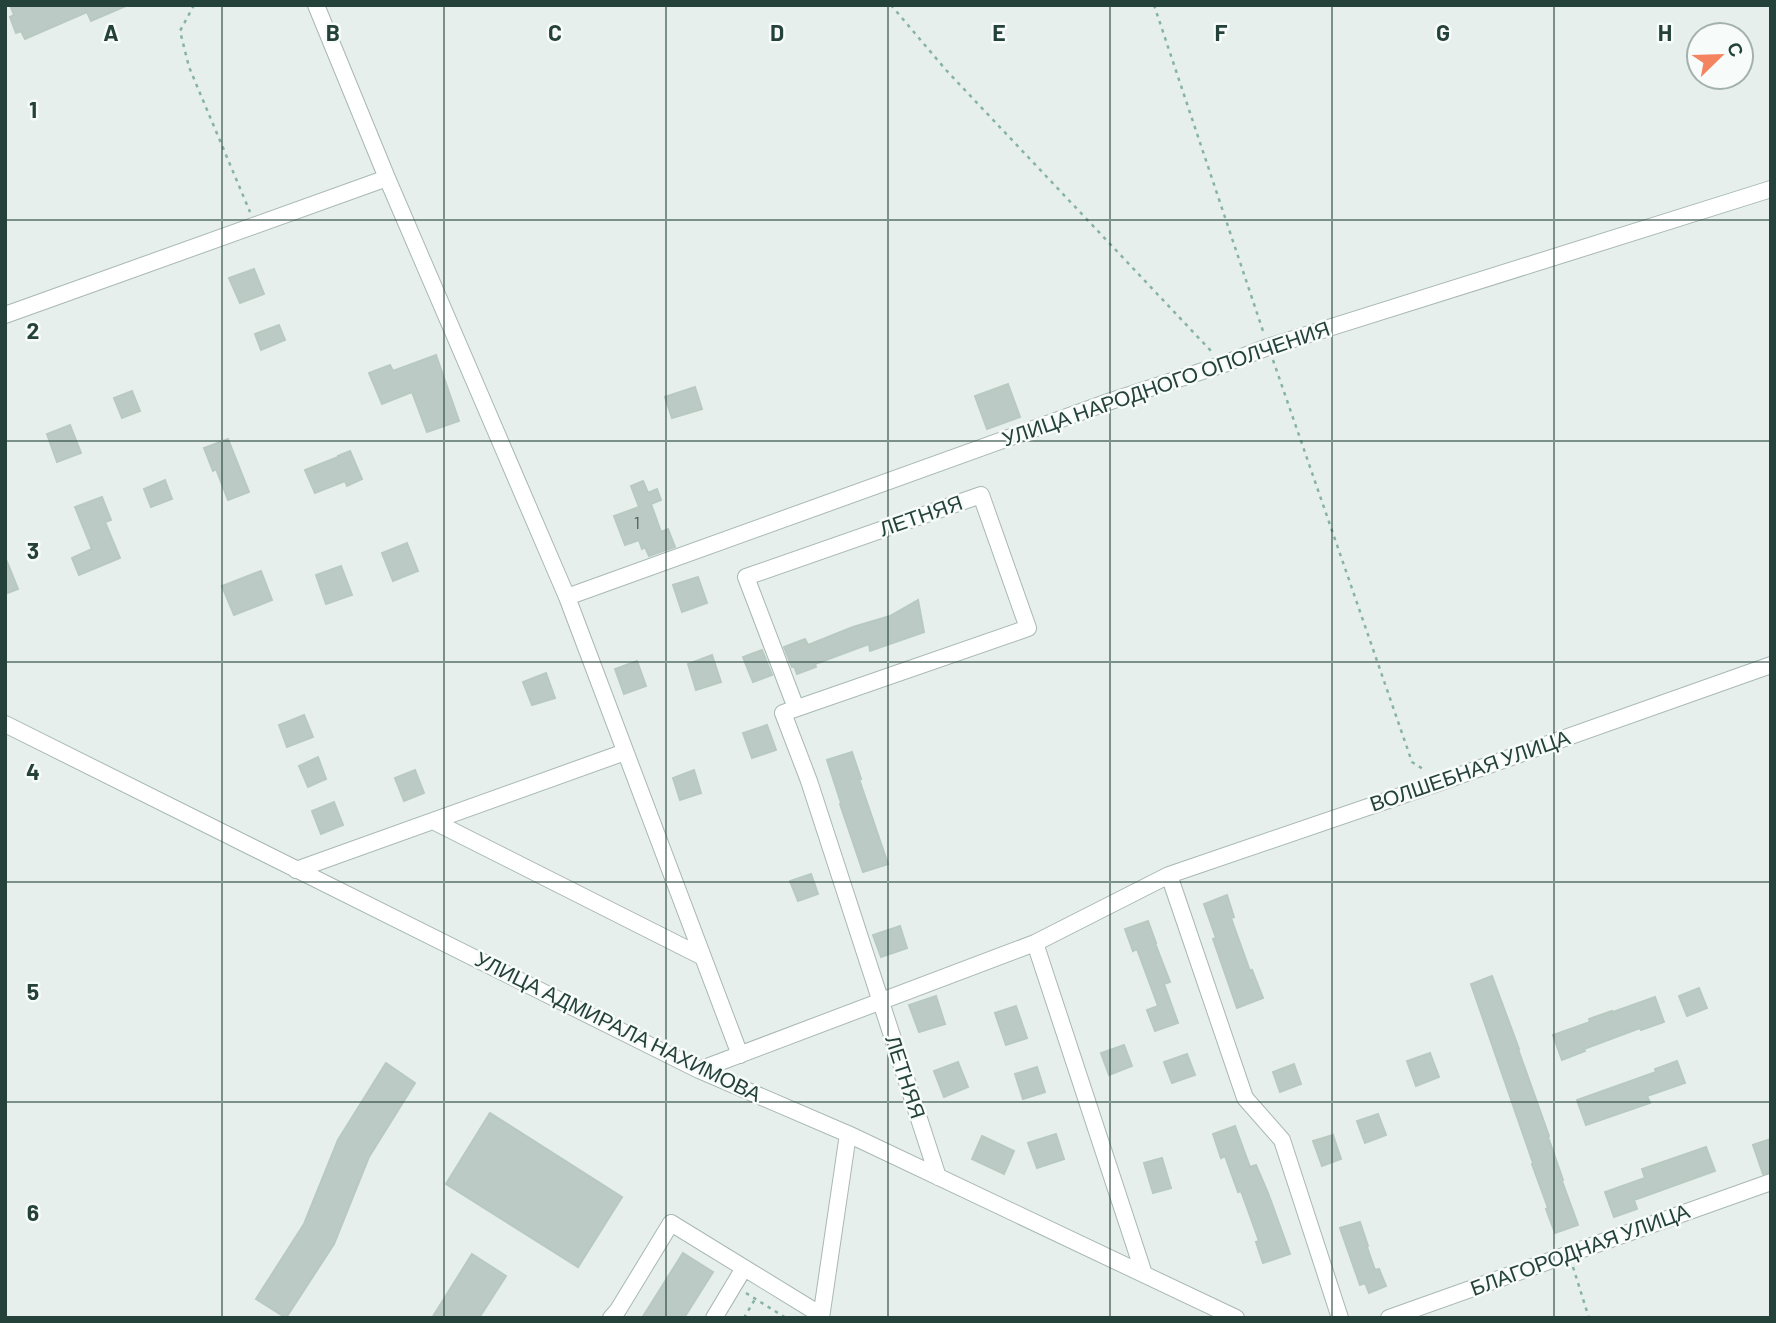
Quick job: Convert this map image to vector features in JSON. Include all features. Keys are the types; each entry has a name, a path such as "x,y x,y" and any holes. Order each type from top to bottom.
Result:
{"street":[{"path":"316,5 567,597 740,1055"},
{"path":"5,315 387,177"},
{"name":"УЛИЦА НАРОДНОГО ОПОЛЧЕНИЯ","path":"567,597 1268,347 1771,189"},
{"name":"ЛЕТНЯЯ","path":"796,708 746,577 982,495 1028,628 783,713 808,781 938,1177"},
{"name":"ВОЛШЕБНАЯ УЛИЦА","path":"699,1070 1035,943 1169,875 1441,782 1771,664"},
{"name":"УЛИЦА АДМИРАЛА НАХИМОВА","path":"5,724 699,1070 848,1134 1236,1318"},
{"path":"296,870 625,752"},
{"path":"433,821 703,957"},
{"path":"1169,875 1245,1098 1282,1140 1340,1318"},
{"path":"1035,943 1144,1274"},
{"path":"611,1318 671,1223 744,1268 801,1311 821,1317 848,1134"},
{"name":"БЛАГОРОДНАЯ УЛИЦА","path":"1389,1318 1771,1182"},
{"path":"714,1318 744,1268"}],"path":[{"path":"194,5 180,31 189,67 255,225"},
{"path":"891,5 946,70 1224,364"},
{"path":"1154,5 1268,347 1412,762 1441,782"},
{"path":"1569,1254 1589,1318"},
{"path":"733,1286 786,1318"},
{"path":"744,1318 755,1299"}],"building":[{"path":"10,5 128,5 91,21 87,12 25,39 21,31 16,33 10,17 14,15"},
{"path":"254,269 264,294 240,303 229,278"},
{"path":"279,325 285,340 261,350 255,334"},
{"path":"436,355 459,421 427,432 412,392 382,404 369,373 390,365 393,371"},
{"path":"1008,384 1020,417 987,429 975,396"},
{"path":"695,387 702,409 672,418 665,397"},
{"path":"132,391 140,411 122,418 114,398"},
{"path":"70,425 81,453 57,462 47,434"},
{"path":"228,439 249,492 228,500 204,448"},
{"path":"350,451 362,479 347,486 345,481 315,493 305,470"},
{"path":"165,480 172,499 151,507 144,489"},
{"path":"643,481 648,493 657,489 661,500 651,504 661,532 668,529 675,547 649,556 645,547 642,549 639,540 625,545 614,516 639,507 631,486"},
{"path":"102,497 111,520 105,522 120,558 79,575 72,558 92,549 75,507"},
{"path":"407,543 418,571 393,581 382,553"},
{"path":"5,557 18,589 5,594"},
{"path":"341,566 352,595 326,604 316,575"},
{"path":"261,571 272,600 234,615 222,586"},
{"path":"698,577 707,603 682,612 673,585"},
{"path":"918,600 924,632 870,651 869,644 815,664 816,667 797,674 794,666 792,667 784,647 805,639 808,645 890,616"},
{"path":"762,650 772,675 753,682 743,657"},
{"path":"712,655 721,682 696,690 688,664"},
{"path":"637,661 646,686 624,694 615,669"},
{"path":"546,673 555,698 532,705 523,682"},
{"path":"304,715 313,737 287,747 279,725"},
{"path":"767,725 776,750 752,758 743,733"},
{"path":"852,752 888,864 863,872 827,760"},
{"path":"318,757 326,779 308,787 299,766"},
{"path":"415,770 424,793 404,801 395,778"},
{"path":"694,770 701,793 680,800 673,778"},
{"path":"334,802 343,825 321,834 312,811"},
{"path":"811,874 818,894 798,901 790,881"},
{"path":"1227,895 1234,917 1231,918 1263,998 1237,1008 1204,904"},
{"path":"1148,921 1170,982 1164,984 1178,1023 1155,1031 1147,1010 1158,1006 1137,949 1133,951 1125,929"},
{"path":"900,926 907,948 881,957 873,935"},
{"path":"1492,976 1578,1225 1555,1233 1471,984"},
{"path":"1699,988 1707,1008 1687,1016 1679,996"},
{"path":"936,996 945,1024 919,1032 909,1005"},
{"path":"1655,997 1664,1022 1641,1030 1640,1028 1562,1060 1553,1035 1590,1022 1589,1019"},
{"path":"1016,1006 1027,1038 1006,1045 995,1013"},
{"path":"1124,1045 1132,1066 1109,1075 1101,1053"},
{"path":"1430,1053 1439,1077 1416,1086 1407,1061"},
{"path":"1187,1054 1195,1075 1172,1083 1164,1062"},
{"path":"1677,1061 1685,1083 1647,1096 1650,1103 1586,1125 1577,1100 1656,1072 1655,1069"},
{"path":"958,1062 968,1087 944,1097 934,1071"},
{"path":"386,1063 415,1083 369,1157 334,1244 286,1318 256,1299 304,1224 338,1140"},
{"path":"1294,1064 1301,1084 1280,1092 1273,1072"},
{"path":"1037,1067 1045,1092 1023,1099 1015,1074"},
{"path":"490,1113 622,1197 578,1267 446,1184"},
{"path":"1378,1114 1386,1135 1365,1143 1357,1121"},
{"path":"1235,1126 1250,1167 1256,1165 1290,1254 1263,1263 1256,1242 1259,1241 1241,1191 1238,1192 1225,1156 1221,1158 1213,1134"},
{"path":"1056,1134 1064,1159 1037,1168 1028,1143"},
{"path":"1333,1135 1341,1159 1322,1166 1313,1141"},
{"path":"982,1136 1014,1151 1004,1174 972,1159"},
{"path":"1771,1139 1771,1172 1763,1174 1753,1145"},
{"path":"1706,1147 1715,1171 1634,1200 1637,1209 1614,1217 1605,1192 1645,1178 1642,1169"},
{"path":"1162,1158 1171,1188 1153,1193 1144,1163"},
{"path":"1360,1222 1375,1270 1379,1269 1386,1286 1369,1293 1365,1283 1360,1285 1340,1228"},
{"path":"683,1253 713,1272 684,1318 642,1318"},
{"path":"472,1254 506,1276 479,1318 432,1318"}]}
